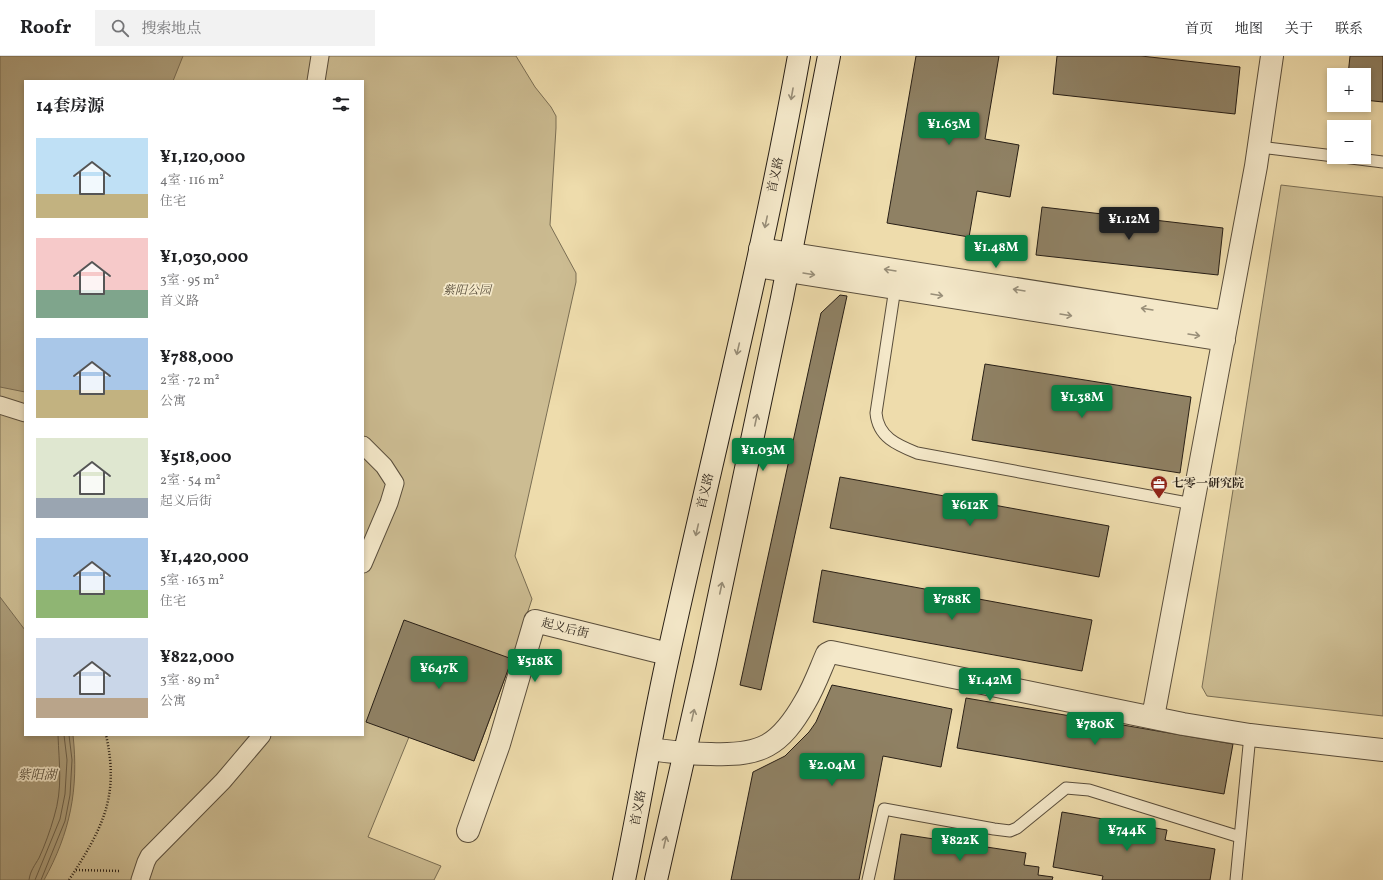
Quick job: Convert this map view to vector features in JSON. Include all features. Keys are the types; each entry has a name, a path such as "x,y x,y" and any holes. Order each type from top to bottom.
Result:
{"street":[{"path":"316,80 320,56"},
{"name":"首义路","path":"624,880 668,654 758,258 799,56"},
{"path":"656,880 705,663 789,263 829,56"},
{"path":"1153,717 1226,331 1259,147 1272,56"},
{"path":"758,258 1226,331"},
{"path":"789,263 895,288 1226,331"},
{"path":"0,405 24,413"},
{"path":"364,559 390,502 395,482 384,466 365,451"},
{"name":"起义后街","path":"468,831 499,744 535,621 668,654"},
{"path":"650,749 685,754 742,754 761,749 773,742 795,717 806,701 827,654 831,652 1250,735 1383,750"},
{"path":"141,876 149,856 223,781 261,736"}],"lane":[{"path":"1259,147 1327,155"},
{"path":"1371,160 1383,162"},
{"path":"895,288 876,413 879,428 894,443 917,453 1193,504"},
{"path":"1236,880 1250,735"},
{"path":"868,880 884,809 994,829 1010,830 1017,828 1062,790 1066,788 1078,788 1089,790 1240,837"}],"path":[{"path":"69,880 104,817 109,801 111,766 106,736"},
{"path":"75,870 141,876"}],"green space":[{"name":"紫阳公园","path":"0,56 516,56 535,87 551,107 556,116 550,225 576,273 576,282 515,556 532,599 512,659 474,761 409,737 368,837 441,866 434,880 0,880"},
{"path":"1281,185 1383,197 1383,716 1207,696 1202,687"}],"water":[{"path":"0,56 183,56 173,80 24,80 24,392 0,387"},
{"name":"紫阳湖","path":"0,597 24,629 24,736 73,736 75,774 66,828 53,862 44,880 0,880"}],"building":[{"path":"916,56 999,56 985,139 1019,145 1010,197 977,191 969,237 887,223"},
{"path":"1057,56 1141,56 1240,67 1235,114 1053,94"},
{"path":"1350,56 1383,56 1383,102 1371,101 1371,68 1349,68"},
{"path":"1042,207 1223,228 1218,275 1036,255"},
{"path":"840,295 847,296 761,690 740,685 821,313"},
{"path":"985,364 1191,397 1180,473 972,440"},
{"path":"840,477 1109,526 1099,577 830,528"},
{"path":"822,570 1092,620 1082,671 813,622"},
{"path":"404,620 512,659 474,761 366,722"},
{"path":"832,685 952,709 941,767 883,756 859,880 731,880 753,772 785,756 809,732 816,722"},
{"path":"966,698 1233,744 1224,794 957,748"},
{"path":"1062,812 1167,830 1165,840 1215,849 1210,880 1102,880 1103,876 1053,867"},
{"path":"901,834 1026,853 1024,865 1039,867 1038,875 1053,877 1052,880 894,880"}],"place":[{"name":"七零一研究院","path":"1159,499"}]}
